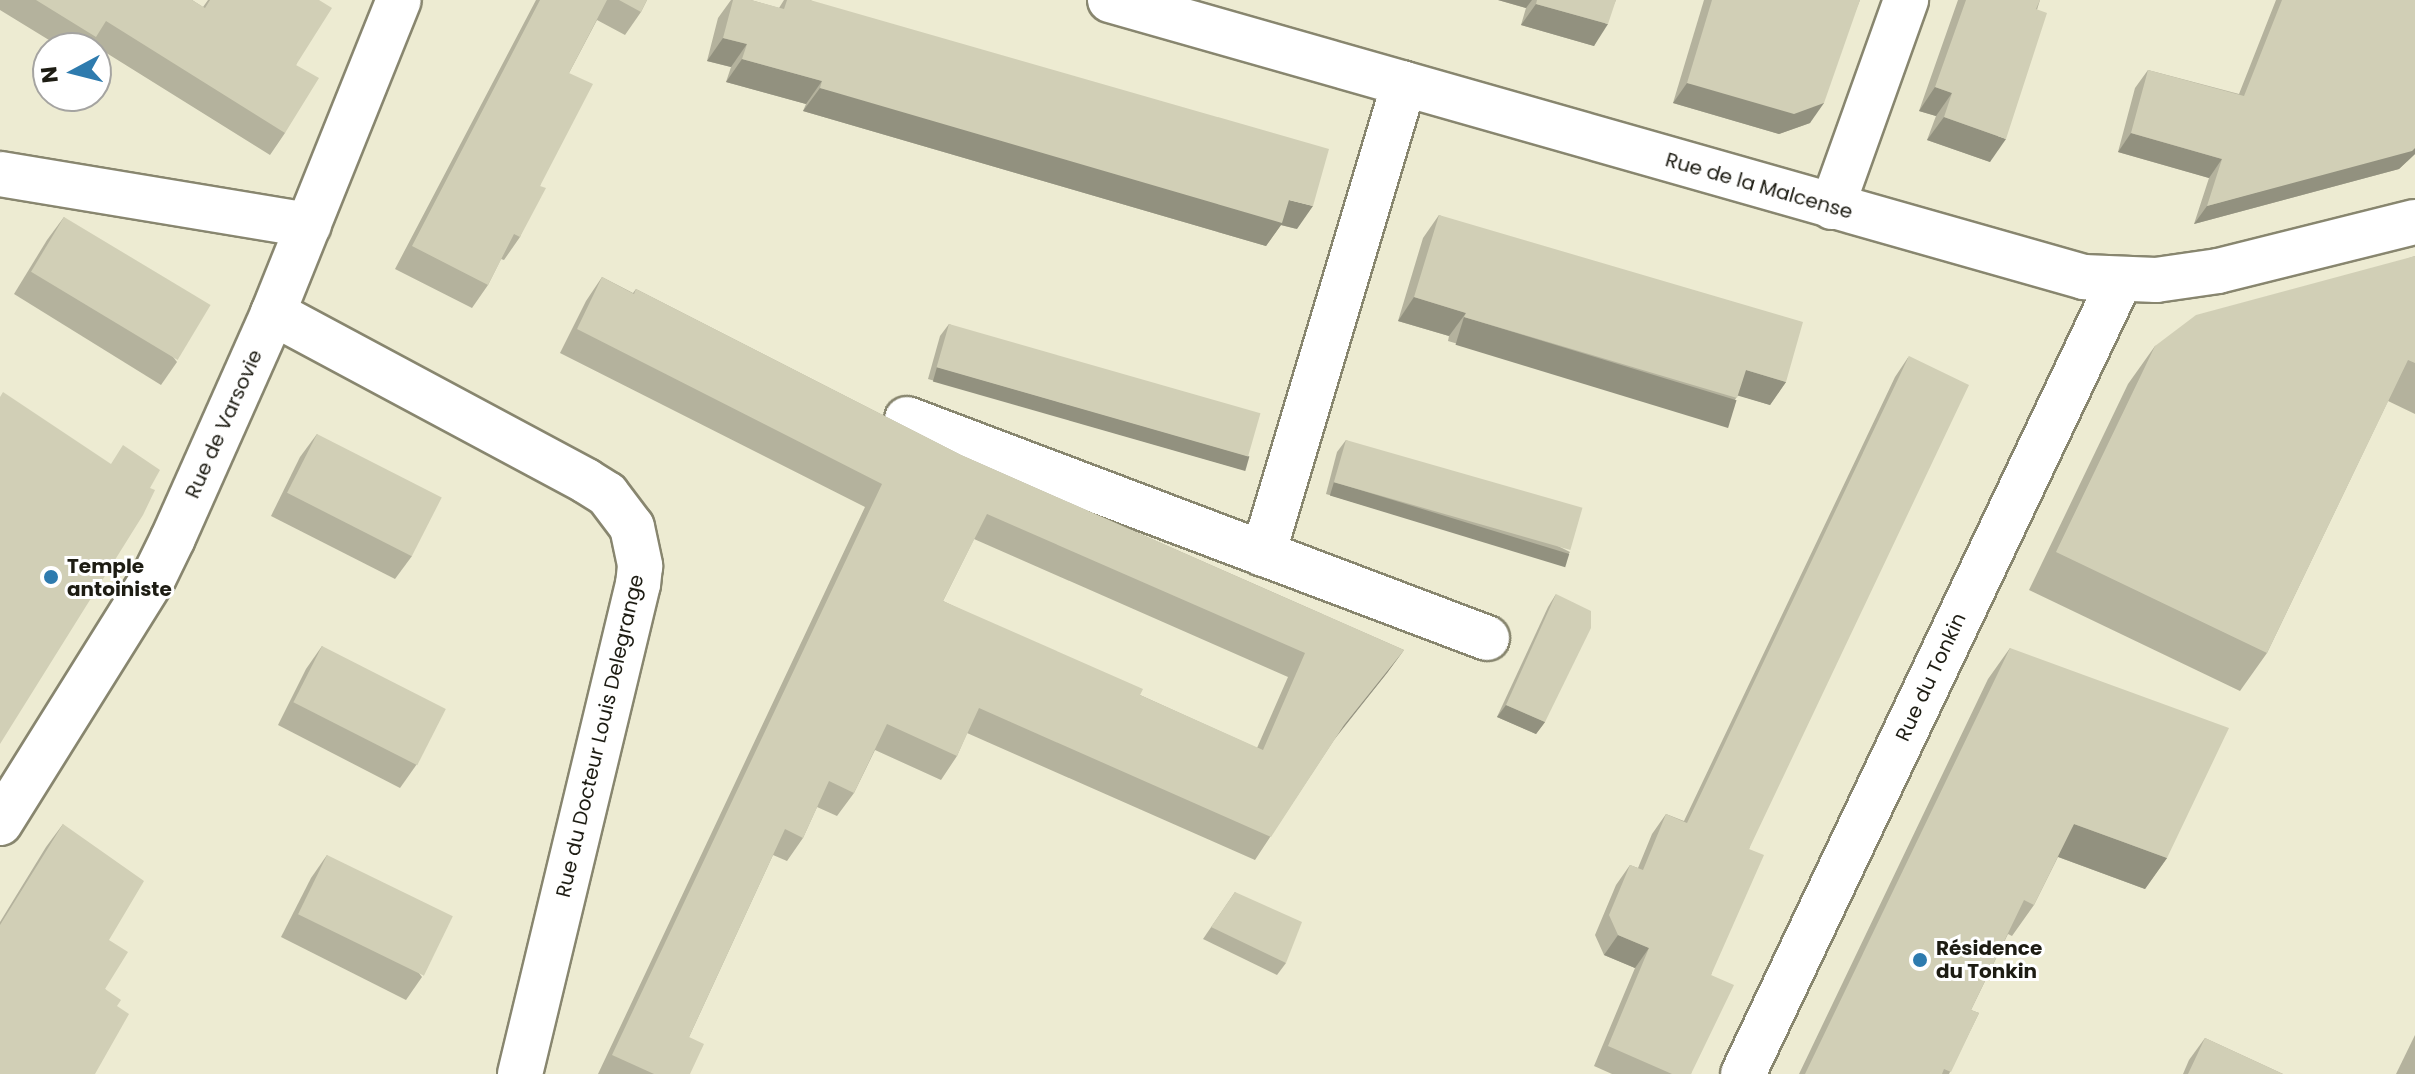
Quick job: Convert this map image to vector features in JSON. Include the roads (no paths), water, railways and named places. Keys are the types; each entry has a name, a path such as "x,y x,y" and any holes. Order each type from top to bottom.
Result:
{"street":[{"name":"Rue de Varsovie","path":"0,823 154,577 273,313 399,0"},
{"name":"Rue de la Malcense","path":"1110,0 2084,277 2120,280 2218,271 2415,222"},
{"path":"1832,207 1906,0"},
{"path":"1263,554 1404,84"},
{"path":"0,174 309,225"},
{"name":"Rue du Tonkin","path":"1743,1074 2120,280"},
{"name":"Rue du Docteur Louis Delegrange","path":"273,313 586,481 607,494 632,527 640,566 638,584 520,1074"},
{"path":"907,419 1487,638"}],"place":[{"name":"Temple antoiniste","path":"51,577"},
{"name":"Résidence du Tonkin","path":"1920,960"}]}
